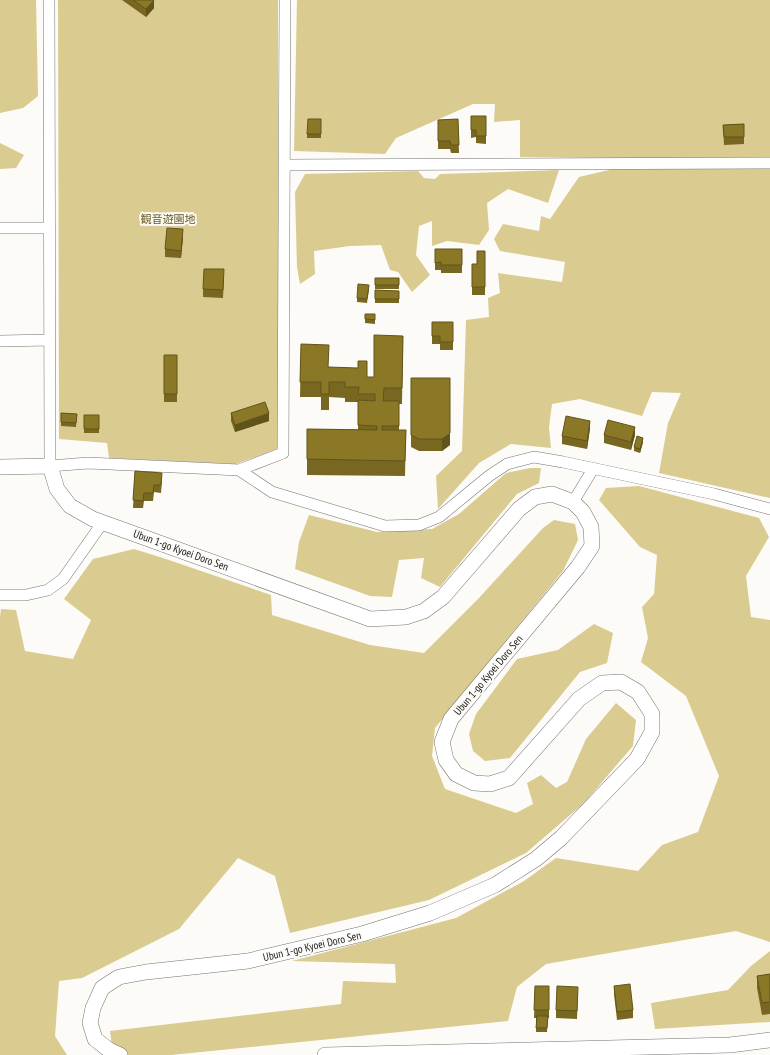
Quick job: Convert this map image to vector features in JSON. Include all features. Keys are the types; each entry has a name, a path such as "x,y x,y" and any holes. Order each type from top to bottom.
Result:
{"street":[{"path":"50,0 50,466"},
{"path":"0,467 50,466 88,463 239,470 283,452 285,0"},
{"path":"285,165 770,163"},
{"path":"0,228 50,228"},
{"path":"0,341 50,340"},
{"path":"239,470 272,492 385,526 419,525 439,517 489,476 507,464 534,458 563,462 714,494 770,509"},
{"name":"Ubun 1-go Kyoei Doro Sen","path":"50,466 57,488 70,506 93,519 370,619 406,617 424,611 443,597 519,510 535,497 552,494 573,502 583,512 591,527 592,546 578,567 451,719 442,742 446,760 456,774 474,783 490,784 508,778 579,699 602,683 621,682 638,692 652,714 652,732 637,759 561,838 536,859 495,885 430,913 362,934 248,960 146,972 120,977 102,988 92,1008 90,1023 95,1039 109,1050 120,1055"},
{"path":"573,502 593,468"},
{"path":"0,595 26,595 48,590 63,579 103,522"},
{"path":"325,1055 730,1045 770,1040"}],"green space":[{"path":"0,0 36,0 38,96 23,108 0,113"},
{"name":"観音遊園地","path":"58,0 278,0 278,449 236,464 109,458 107,443 59,439"},
{"path":"297,0 770,0 770,498 659,473 668,423 681,393 652,392 642,416 580,399 552,404 549,427 551,448 511,444 479,463 438,509 436,476 462,451 466,320 489,317 488,298 500,293 498,273 562,282 565,262 500,251 494,239 503,224 539,231 541,216 550,219 579,177 609,170 613,158 520,157 520,120 494,122 495,104 473,104 396,138 385,154 294,151"},
{"path":"0,143 24,155 16,168 0,169"},
{"path":"559,170 548,203 508,189 487,203 489,230 479,245 447,241 432,246 432,221 419,226 416,255 430,275 412,292 398,272 390,270 381,245 350,246 314,251 315,274 300,284 297,267 295,192 305,174 418,171 424,178 435,179 440,174"},
{"path":"530,468 541,468 539,483 517,494 440,587 421,578 424,558 399,560 392,597 370,596 295,569 299,542 309,515 377,532 432,529 459,514 506,473"},
{"path":"639,486 759,518 769,537 746,576 751,617 770,620 770,942 736,931 546,964 517,987 508,1021 171,1055 113,1055 110,1031 341,1004 343,981 396,983 395,964 292,961 456,918 524,881 556,858 638,871 662,845 698,832 719,776 686,696 641,662 648,638 642,607 654,594 657,555 640,547 599,500 606,488"},
{"path":"554,520 575,524 578,540 563,571 435,728 432,756 445,789 516,813 533,804 527,783 541,775 556,788 567,782 586,739 616,703 636,720 633,746 584,803 526,853 429,900 290,933 275,876 238,858 179,929 82,978 59,981 55,1036 67,1055 0,1055 1,609 16,610 25,651 73,659 91,620 64,599 93,559 134,549 271,595 272,615 370,645 424,653 478,599 543,528"},
{"path":"594,624 613,633 607,663 580,672 510,758 485,761 473,751 469,734 476,714 517,659 558,650"},
{"path":"770,951 770,1022 655,1029 651,1003 728,990 751,966"}],"building":[{"path":"133,0 154,0 146,9"},
{"path":"471,116 486,116 486,136 476,136 476,130 471,130"},
{"path":"308,119 321,119 321,134 307,134"},
{"path":"458,119 459,145 451,145 450,141 438,141 438,120"},
{"path":"744,124 744,137 724,137 723,125"},
{"path":"167,228 183,229 181,251 165,249"},
{"path":"435,249 462,249 462,265 441,265 441,262 435,263"},
{"path":"477,251 485,251 485,287 472,287 472,264 477,264"},
{"path":"204,269 224,269 223,290 203,289"},
{"path":"375,278 399,278 399,285 375,285"},
{"path":"358,284 369,285 367,299 357,298"},
{"path":"375,290 399,291 399,299 375,299"},
{"path":"365,314 375,314 375,320 365,319"},
{"path":"432,322 453,322 453,342 440,342 440,336 432,336"},
{"path":"374,335 403,336 402,388 384,388 383,401 399,401 399,426 382,426 382,430 406,430 405,461 307,459 307,429 377,430 377,426 358,425 358,400 375,401 375,394 358,394 359,387 345,387 345,382 329,382 329,394 321,394 321,382 300,382 301,344 329,345 328,367 358,368 358,361 367,361 367,377 374,377"},
{"path":"164,355 177,355 177,394 164,394"},
{"path":"411,378 450,378 450,433 442,439 419,439 411,435"},
{"path":"265,402 269,413 235,425 231,413"},
{"path":"61,413 77,414 76,423 61,422"},
{"path":"84,415 99,415 99,429 84,429"},
{"path":"566,416 590,421 587,441 562,436"},
{"path":"608,420 635,427 631,442 604,435"},
{"path":"637,436 643,438 640,449 634,447"},
{"path":"135,471 162,473 161,485 154,485 153,493 144,493 143,501 133,500"},
{"path":"770,974 770,1002 762,1003 757,976"},
{"path":"630,984 633,1010 617,1012 614,986"},
{"path":"535,986 549,986 549,1010 534,1010"},
{"path":"557,986 578,987 577,1011 556,1010"},
{"path":"537,1016 548,1016 547,1028 536,1028"}]}
